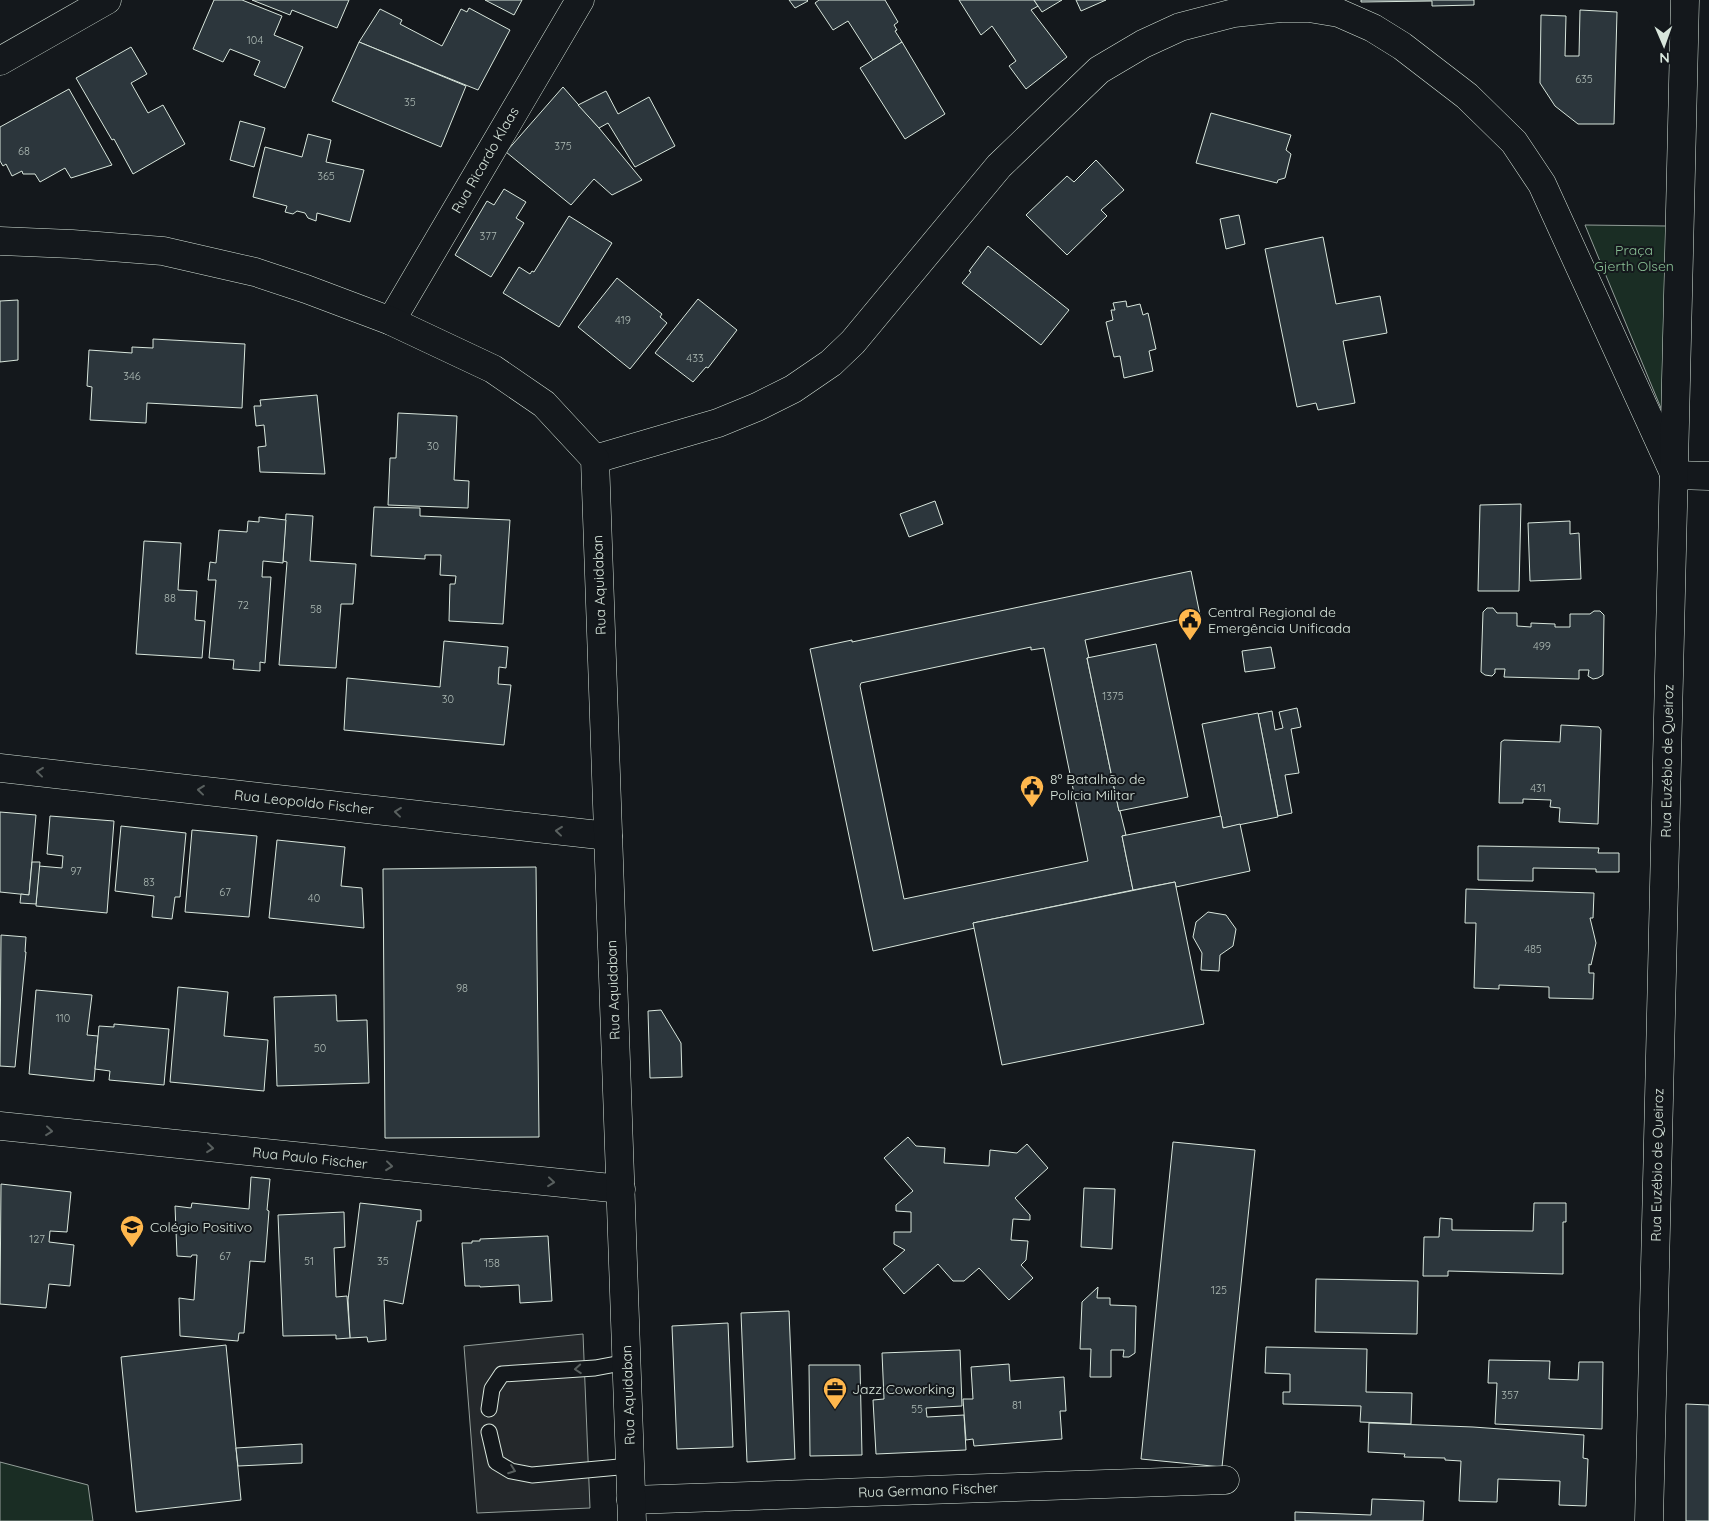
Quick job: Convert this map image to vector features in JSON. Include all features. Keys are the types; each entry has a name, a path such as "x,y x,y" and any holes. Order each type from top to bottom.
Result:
{"street":[{"path":"0,61 107,0"},
{"name":"Rua Ricardo Klaas","path":"391,321 580,0"},
{"name":"Rua Euzébio de Queiroz","path":"1649,1521 1685,0"},
{"path":"0,241 162,251 254,272 306,289 391,321 493,369 544,404 594,459 718,423 757,407 793,389 831,364 853,342 999,166 1099,70 1143,44 1180,27 1234,13 1281,8 1309,8 1338,13 1373,28 1402,46 1467,96 1514,142 1542,184 1674,475 1709,476"},
{"name":"Rua Aquidaban","path":"594,459 632,1510"},
{"name":"Rua Leopoldo Fischer","path":"0,768 608,836"},
{"name":"Rua Paulo Fischer","path":"0,1126 620,1189"},
{"name":"Rua Germano Fischer","path":"632,1510 1225,1480"}],"lane":[{"path":"488,1409 492,1389 502,1374 594,1368 626,1362"},
{"path":"489,1432 496,1462 511,1472 532,1474 630,1466"}],"green space":[{"name":"Praça Gjerth Olsen","path":"1585,225 1667,226 1663,413"},
{"path":"0,1462 88,1485 93,1521 0,1521"}],"shaded area":[{"path":"583,1334 590,1508 477,1513 464,1346"}],"building":[{"path":"214,0 242,0 282,16 274,35 303,47 285,88 254,75 260,61 230,49 223,62 193,49"},
{"path":"252,0 349,0 337,28 292,10 290,15"},
{"path":"485,0 522,0 514,15"},
{"path":"789,0 807,0 808,1 795,8"},
{"path":"819,0 885,0 898,22 894,25 897,30 895,31 902,42 873,60 848,21 833,30 815,3"},
{"path":"959,0 1034,0 1038,6 1031,10 1067,57 1026,89 1009,66 1016,61 992,26 981,35"},
{"path":"1034,0 1062,0 1042,12"},
{"path":"1076,0 1106,0 1081,11"},
{"path":"1361,0 1474,0 1474,5 1432,6 1432,1 1361,2"},
{"path":"469,8 510,30 478,90 359,42 380,9 402,20 400,24 442,46 461,9 467,12"},
{"path":"1580,10 1617,12 1614,124 1578,124 1555,106 1540,83 1541,15 1566,16 1565,56 1579,56"},
{"path":"359,42 466,86 441,147 332,101"},
{"path":"902,42 945,114 905,139 860,68"},
{"path":"131,47 147,74 131,83 148,113 163,105 185,144 133,174 114,139 112,140 76,78"},
{"path":"563,87 642,180 612,195 594,179 571,205 506,152"},
{"path":"69,89 112,165 71,178 65,168 40,182 35,174 23,174 22,171 12,176 6,164 3,166 0,161 0,127"},
{"path":"606,91 618,114 649,97 675,146 635,167 608,123 599,128 578,105"},
{"path":"1211,113 1291,135 1286,150 1291,154 1285,178 1278,180 1277,183 1196,163"},
{"path":"240,121 265,128 254,167 230,160"},
{"path":"308,134 331,140 326,162 364,170 350,222 317,213 316,221 308,218 305,213 297,211 293,214 285,212 287,206 253,197 265,147 302,157"},
{"path":"1096,160 1124,190 1101,210 1107,216 1067,255 1026,215 1067,176 1074,182"},
{"path":"504,189 526,202 516,218 524,223 491,277 455,255 487,201 494,205"},
{"path":"1239,215 1245,244 1226,249 1220,219"},
{"path":"569,216 612,243 559,327 503,293 519,267 530,274 532,271 534,272"},
{"path":"1323,237 1336,304 1380,296 1387,333 1343,341 1355,403 1318,410 1316,403 1297,407 1265,249"},
{"path":"988,246 1069,310 1041,345 962,283"},
{"path":"617,278 662,314 660,317 667,323 630,369 578,327"},
{"path":"698,299 737,330 708,368 706,367 693,382 655,353"},
{"path":"18,300 18,360 0,362 0,301"},
{"path":"1126,301 1127,307 1140,304 1143,315 1148,313 1156,349 1149,351 1153,371 1124,378 1120,356 1114,357 1106,322 1113,320 1111,310 1115,310 1113,303"},
{"path":"153,339 245,344 242,408 147,403 146,423 90,420 92,387 87,386 89,350 132,353 132,347 153,348"},
{"path":"317,395 325,474 260,472 258,447 266,446 264,425 256,426 254,406 261,406 260,400"},
{"path":"398,413 457,416 454,480 469,481 468,508 388,505 390,458 396,458"},
{"path":"935,501 943,524 909,537 900,514"},
{"path":"1521,504 1519,591 1478,591 1480,505"},
{"path":"374,507 420,508 420,516 510,520 503,624 449,621 450,584 455,584 456,576 440,575 441,555 425,555 425,559 371,556"},
{"path":"286,514 313,516 310,561 356,564 353,604 341,604 336,668 279,665 287,562 283,561"},
{"path":"259,517 286,520 283,563 263,561 262,577 271,577 265,663 260,662 260,671 233,669 234,660 209,658 216,580 208,580 210,562 216,563 219,530 247,532 248,521 259,522"},
{"path":"1570,521 1570,534 1579,533 1581,579 1530,581 1528,523"},
{"path":"144,541 181,543 178,590 197,591 195,620 205,621 202,658 136,654"},
{"path":"1191,571 1200,615 1085,640 1089,658 1087,658 1119,811 1126,835 1122,836 1133,890 973,923 975,928 873,951 810,649 852,640 852,642","holes":["1031,647 1031,650 1044,648 1088,861 904,899 860,686 861,683"]},
{"path":"1487,608 1493,608 1497,613 1517,613 1517,626 1531,627 1531,623 1555,624 1555,627 1570,627 1570,614 1590,614 1594,611 1600,611 1604,615 1603,675 1593,679 1588,676 1589,670 1579,670 1579,679 1504,677 1505,669 1495,669 1495,673 1492,676 1485,675 1481,672 1483,612"},
{"path":"444,641 508,647 506,668 499,667 498,684 511,685 504,745 344,730 347,678 440,687"},
{"path":"1156,644 1188,797 1119,811 1087,658"},
{"path":"1271,647 1275,668 1245,672 1242,651"},
{"path":"1297,708 1301,727 1291,729 1299,773 1285,775 1292,813 1278,816 1258,714 1272,711 1275,730 1283,728 1279,712"},
{"path":"1258,713 1278,817 1223,828 1202,724"},
{"path":"1561,725 1599,727 1601,730 1598,824 1559,822 1560,808 1550,807 1551,800 1523,799 1523,803 1499,803 1501,742 1504,740 1560,742"},
{"path":"0,812 36,815 29,895 0,892"},
{"path":"50,816 114,821 107,913 36,906 39,866 62,868 63,856 47,854"},
{"path":"1221,816 1223,828 1240,824 1250,871 1176,887 1175,882 1133,890 1122,836"},
{"path":"121,826 186,833 180,897 175,897 172,919 152,917 154,896 115,891"},
{"path":"192,830 257,836 249,917 185,912"},
{"path":"277,840 345,847 341,886 362,888 364,928 269,918"},
{"path":"1478,846 1599,848 1598,853 1619,853 1619,872 1596,872 1596,869 1533,868 1533,881 1478,880"},
{"path":"32,862 40,862 36,904 20,903 21,894 29,895"},
{"path":"536,867 539,1137 385,1138 383,869"},
{"path":"1175,882 1204,1024 1002,1065 973,923"},
{"path":"1466,889 1594,893 1593,918 1590,918 1596,943 1591,965 1589,964 1589,973 1594,973 1593,999 1549,998 1549,987 1499,985 1499,989 1474,988 1476,923 1465,923"},
{"path":"1208,912 1226,915 1236,929 1233,946 1220,955 1219,971 1201,970 1202,953 1193,937 1196,922"},
{"path":"1,935 26,937 15,1067 0,1066"},
{"path":"178,987 228,992 224,1036 268,1040 264,1091 170,1082"},
{"path":"36,990 92,995 87,1035 98,1036 94,1081 29,1074"},
{"path":"336,995 337,1021 367,1020 369,1083 277,1086 274,997"},
{"path":"661,1010 681,1043 682,1077 650,1078 648,1011"},
{"path":"114,1024 169,1029 164,1085 109,1080 110,1071 95,1069 99,1026 114,1027"},
{"path":"908,1137 916,1146 945,1148 944,1163 989,1166 990,1150 1017,1153 1027,1144 1048,1168 1015,1198 1030,1215 1030,1220 1013,1219 1011,1240 1028,1241 1026,1260 1021,1265 1033,1278 1009,1300 979,1268 964,1281 953,1281 938,1264 904,1294 883,1269 905,1250 894,1244 894,1232 911,1232 911,1212 896,1211 896,1205 913,1191 884,1158"},
{"path":"1173,1142 1255,1150 1222,1467 1141,1459"},
{"path":"251,1177 270,1179 267,1210 269,1211 265,1262 250,1261 244,1333 239,1333 238,1341 180,1336 179,1298 194,1300 197,1255 192,1255 191,1257 177,1256 175,1206 191,1208 192,1203 249,1209"},
{"path":"1,1184 71,1192 67,1232 50,1231 49,1242 74,1245 70,1286 49,1284 46,1308 0,1304"},
{"path":"1084,1188 1115,1189 1112,1249 1081,1247"},
{"path":"360,1203 421,1210 421,1221 417,1221 403,1304 384,1300 386,1340 368,1342 367,1337 350,1338 348,1300"},
{"path":"1534,1203 1566,1203 1566,1222 1563,1222 1563,1274 1448,1271 1448,1276 1423,1276 1424,1237 1439,1237 1440,1218 1452,1219 1452,1230 1533,1231"},
{"path":"344,1212 345,1247 334,1248 336,1297 347,1296 350,1338 336,1339 336,1335 283,1336 278,1215"},
{"path":"548,1236 552,1301 520,1303 519,1285 465,1286 462,1243 472,1243 472,1241 480,1241 480,1239"},
{"path":"1316,1279 1418,1281 1417,1334 1315,1332"},
{"path":"1098,1287 1097,1298 1110,1298 1110,1305 1136,1306 1135,1353 1129,1357 1123,1357 1124,1350 1111,1350 1111,1377 1090,1377 1091,1349 1080,1349 1082,1302"},
{"path":"789,1311 795,1459 747,1462 741,1313"},
{"path":"728,1323 733,1447 677,1449 672,1326"},
{"path":"226,1345 241,1500 136,1512 121,1357"},
{"path":"1266,1347 1367,1349 1366,1392 1412,1393 1411,1424 1360,1422 1361,1406 1283,1404 1283,1392 1290,1392 1290,1374 1265,1373"},
{"path":"960,1350 962,1406 926,1408 927,1417 964,1415 966,1450 876,1454 873,1400 884,1399 882,1353"},
{"path":"1489,1360 1550,1361 1549,1379 1578,1380 1579,1362 1603,1362 1602,1429 1495,1424 1497,1383 1488,1383"},
{"path":"1009,1364 1010,1381 1064,1377 1066,1411 1060,1411 1062,1439 974,1446 973,1439 966,1440 963,1399 973,1399 971,1367"},
{"name":"Jazz Coworking","path":"809,1365 860,1365 862,1455 810,1456"},
{"path":"1686,1404 1709,1405 1709,1521 1686,1521"},
{"path":"1369,1423 1473,1427 1584,1435 1583,1458 1588,1459 1586,1506 1559,1505 1560,1481 1498,1479 1497,1502 1459,1501 1461,1461 1445,1460 1445,1458 1404,1457 1405,1454 1368,1452"},
{"path":"302,1444 302,1463 238,1466 236,1448"},
{"path":"1372,1499 1424,1501 1423,1521 1295,1521 1295,1512 1371,1515"}],"place":[{"name":"Central Regional de Emergência Unificada","path":"1190,641"},
{"name":"8º Batalhão de Polícia Militar","path":"1032,808"},
{"name":"Colégio Positivo","path":"132,1248"},
{"name":"Jazz Coworking","path":"835,1410"}]}
